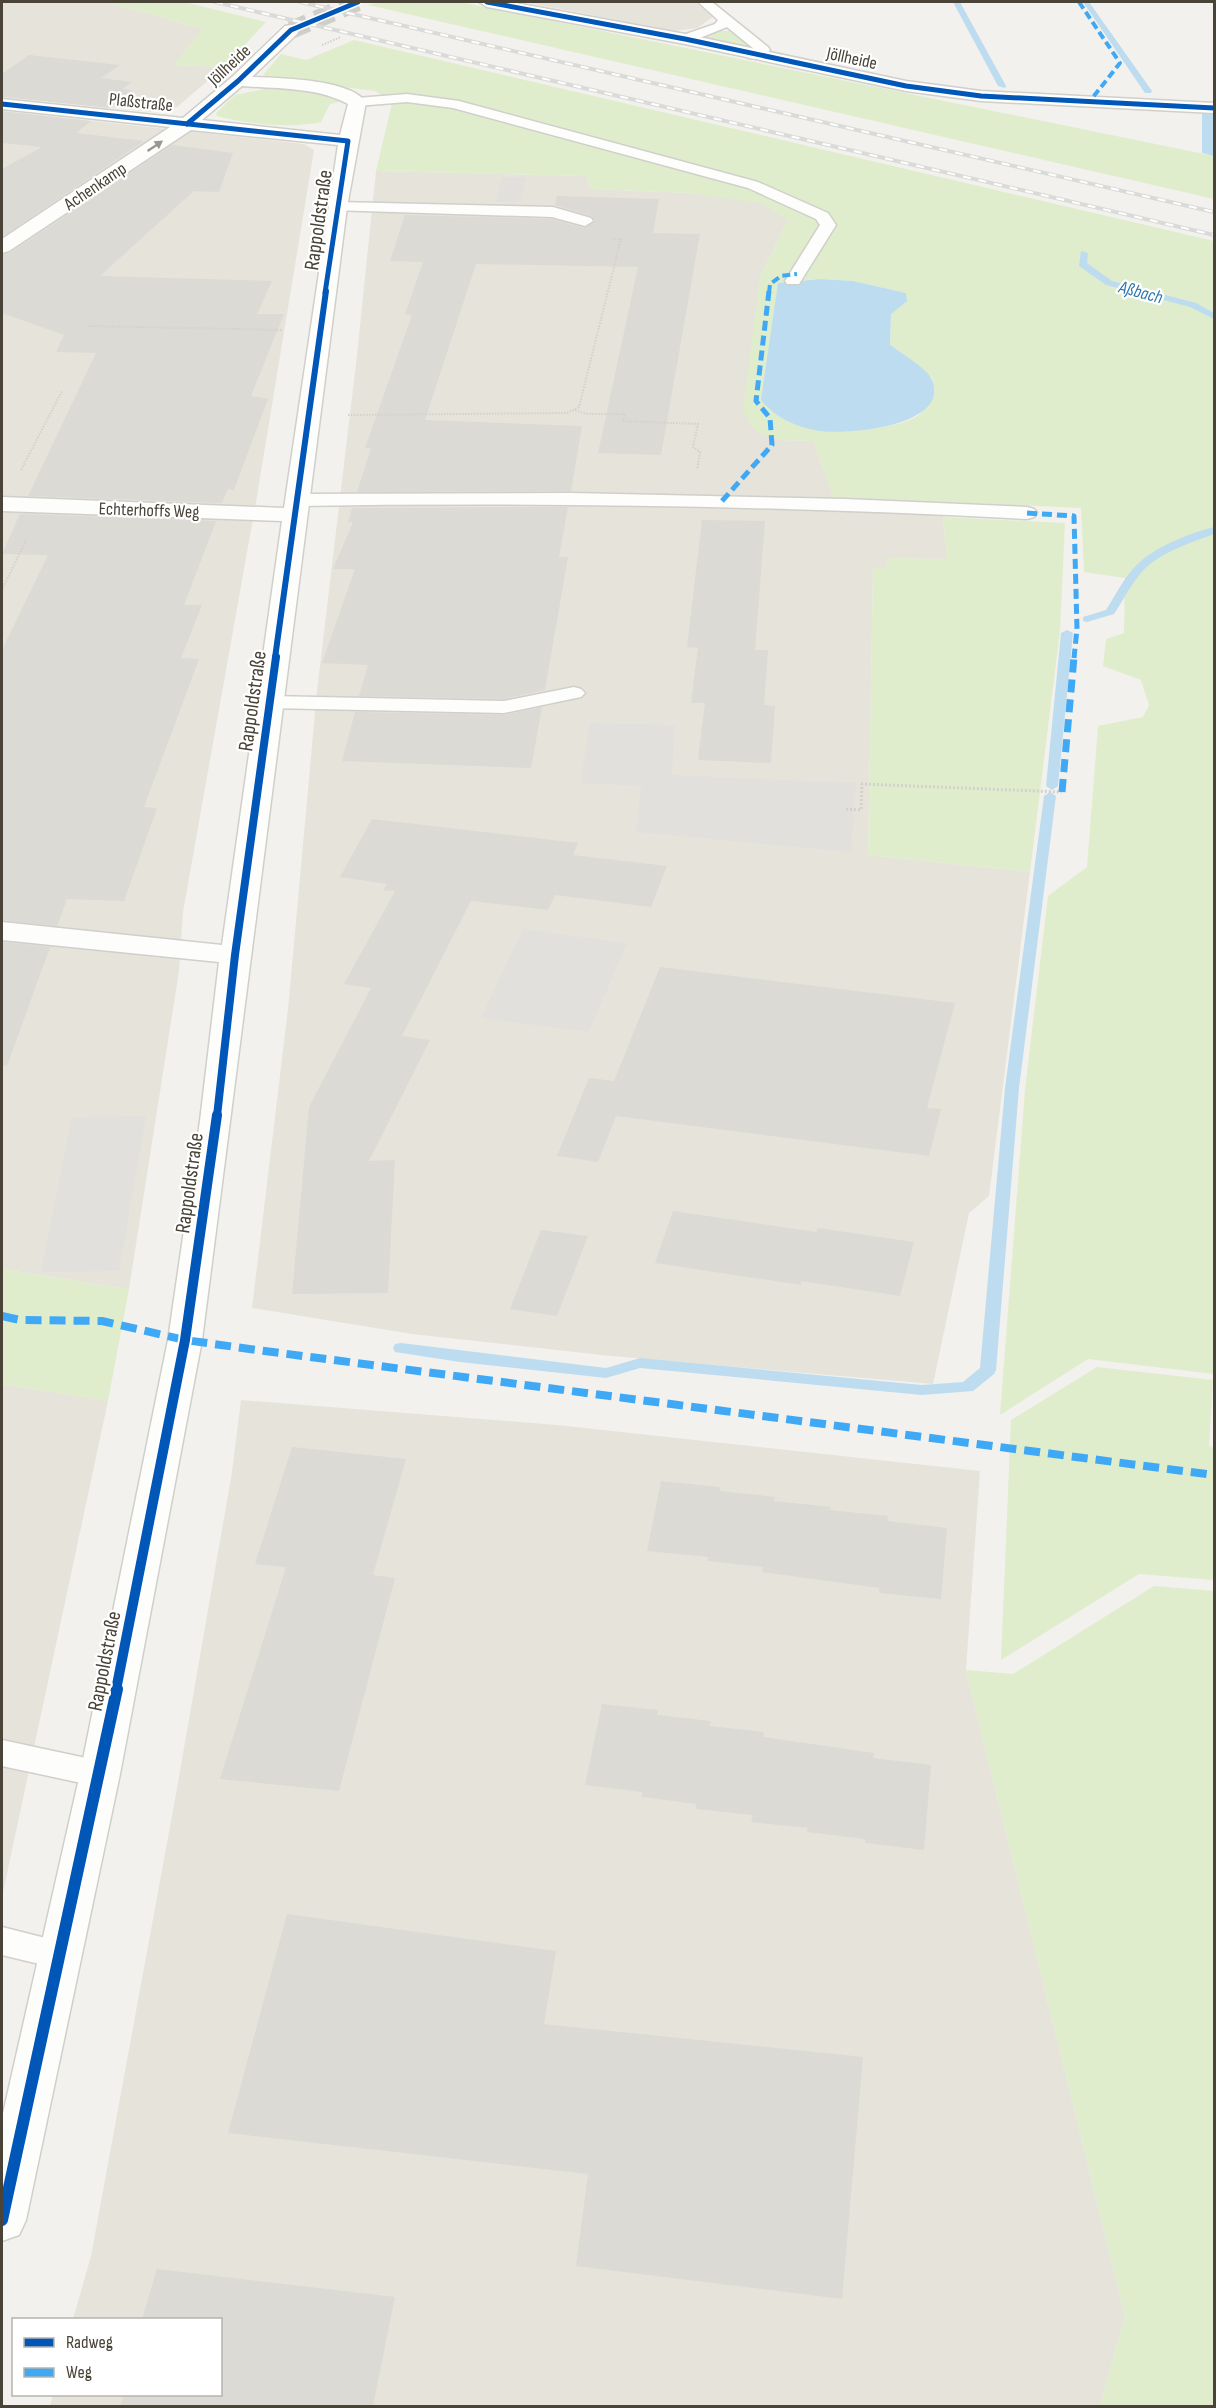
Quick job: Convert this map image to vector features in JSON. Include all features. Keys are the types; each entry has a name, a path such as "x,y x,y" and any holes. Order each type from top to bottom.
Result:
{"street":[{"name":"Jöllheide","path":"487,2 685,39 906,86 981,96 1215,108"},
{"name":"Jöllheide","path":"188,124 238,81 291,30"},
{"path":"238,81 328,90 350,96 357,102"},
{"name":"Rappoldstraße","path":"2,2220 100,1774 184,1340 216,1121 235,955 337,207 357,102"},
{"name":"Plaßstraße","path":"2,104 348,141"},
{"name":"Achenkamp","path":"2,247 188,124"},
{"name":"Echterhoffs Weg","path":"3,504 296,507"},
{"path":"2,931 235,955"}],"lane":[{"path":"704,2 763,50 754,55"},
{"path":"685,39 720,27 724,20"},
{"path":"357,102 407,98 454,104 753,185 822,216 828,225 793,281"},
{"path":"337,207 534,210 553,212 585,221"},
{"path":"296,507 476,496 885,505 1027,513"},
{"path":"270,702 504,707 574,693"},
{"path":"2,1754 100,1774"},
{"path":"2,1941 60,1955"}],"path":[{"path":"308,415 567,413 574,410 579,407 621,239 609,238"},
{"path":"88,326 320,331"},
{"path":"3,504 62,391"},
{"path":"574,410 587,414 625,414 623,421 698,424 693,447 700,452 691,501"},
{"path":"2,590 44,506"},
{"path":"846,809 861,810 862,784 1062,792"}],"shaded area":[{"path":"2,2 107,2 203,29 174,65 224,67 177,107 155,112 2,96"},
{"path":"523,2 695,2 713,17 697,28 675,31"},
{"path":"2,111 304,144 314,150 257,496 183,912 179,971 129,1289 2,1269"},
{"path":"376,171 587,176 590,189 690,193 761,202 788,220 760,277 779,440 813,441 834,497 944,502 947,559 887,558 887,567 873,567 868,855 1030,872 989,1196 969,1213 933,1384 611,1356 412,1334 252,1308 288,1009 317,691 357,355"},
{"path":"502,177 526,177 520,202 496,202"},
{"path":"590,723 675,725 672,775 856,783 851,852 636,832 641,786 580,783"},
{"path":"523,929 627,943 589,1032 481,1018"},
{"path":"146,1116 119,1271 41,1272 72,1117"},
{"path":"2,1384 108,1401 2,1897"},
{"path":"241,1400 557,1425 980,1471 966,1670 1125,2316 1100,2406 50,2406 53,2396 222,2396 222,2318 73,2318 91,2256 176,1794 232,1472"}],"green space":[{"path":"107,2 184,2 266,22 224,67 173,65 203,29"},
{"path":"380,2 460,2 1214,156 1214,199 368,5"},
{"path":"721,31 731,31 749,45 743,48 700,38"},
{"path":"354,40 1214,241 1214,1374 1088,1359 1000,1415 1025,1090 1048,896 1087,867 1098,726 1143,717 1149,705 1141,680 1103,666 1106,639 1124,633 1125,578 1084,572 1081,508 834,497 813,441 779,440 754,430 743,409 760,277 788,220 761,203 690,193 590,189 587,176 376,171 392,103 376,91 272,79 263,75 281,54 306,60","holes":["820,279 853,281 906,293 906,301 891,313 890,346 932,378 935,392 922,412 903,422 859,430 821,431 793,281"]},
{"path":"265,89 314,93 342,101 330,104 321,122 309,124 269,125 217,116 216,113 235,95"},
{"path":"943,517 1065,523 1060,631 1030,872 868,855 873,567 887,567 887,558 947,559"},
{"path":"2,1269 129,1289 108,1401 2,1384"},
{"path":"1097,1367 1213,1380 1209,1446 1214,1448 1214,1580 1139,1574 1001,1660 1011,1420"},
{"path":"1154,1586 1214,1591 1214,2406 1100,2406 1125,2316 966,1670 1013,1674"}],"water":[{"path":"1202,113 1214,113 1214,156 1202,153"},
{"path":"820,279 853,281 906,293 907,301 891,314 890,345 920,366 932,380 934,396 926,408 894,424 873,429 834,432 812,430 795,425 773,412 761,400 778,283"}],"building":[{"path":"29,55 120,65 101,78 132,82 122,89 132,90 108,108 2,97 2,74"},
{"path":"2,111 91,121 76,133 144,141 2,237 2,169 42,147 2,143"},
{"path":"172,145 233,153 219,192 194,191 100,276 272,281 257,314 284,314 251,396 268,399 234,490 228,489 222,503 28,496 96,353 56,352 64,335 2,313 2,255 10,253"},
{"path":"557,196 659,199 653,233 700,234 661,455 598,453 638,267 476,264 425,420 582,426 571,491 357,492 371,448 365,448 412,315 405,314 423,262 390,261 405,215 552,219 584,228 595,221 592,216 555,205"},
{"path":"568,507 559,557 568,557 545,690 504,699 359,696 368,665 322,663 355,569 333,569 353,522 348,522 352,508"},
{"path":"20,514 216,521 184,605 202,605 181,658 199,659 144,807 157,808 124,901 67,899 57,926 2,920 2,650 48,555 2,554"},
{"path":"702,520 765,521 755,650 768,650 764,705 775,706 771,763 698,760 705,703 691,703 698,648 687,647"},
{"path":"542,707 531,768 342,761 355,712 504,715"},
{"path":"372,819 578,843 573,855 667,866 651,907 555,895 548,910 471,901 402,1036 430,1040 369,1161 395,1160 388,1293 292,1294 309,1107 371,988 344,984 395,891 383,890 387,884 340,877"},
{"path":"2,942 50,947 7,1066 2,1065"},
{"path":"660,967 955,1003 927,1108 941,1109 929,1156 616,1116 598,1162 557,1156 589,1078 614,1081"},
{"path":"673,1211 816,1232 818,1228 914,1242 900,1296 801,1281 801,1285 655,1263"},
{"path":"541,1230 588,1236 557,1316 510,1309"},
{"path":"292,1447 406,1459 373,1575 395,1578 339,1791 220,1779 286,1567 255,1564"},
{"path":"661,1481 720,1487 720,1491 775,1497 774,1501 831,1507 830,1510 888,1516 887,1521 947,1528 941,1599 879,1593 879,1588 762,1572 763,1567 707,1561 708,1557 647,1551"},
{"path":"602,1704 658,1710 657,1715 711,1721 709,1726 764,1732 763,1737 874,1753 873,1758 931,1765 924,1850 865,1843 865,1839 807,1832 808,1828 751,1822 753,1815 696,1809 696,1804 642,1797 642,1792 585,1785"},
{"path":"287,1914 556,1951 544,2024 863,2057 842,2299 576,2266 588,2174 228,2133"},
{"path":"157,2269 395,2297 373,2406 120,2406 123,2396 222,2396 222,2318 142,2318"}],"waterway":[{"path":"956,2 1002,86"},
{"name":"Aßbach","path":"1086,2 1148,91"},
{"name":"Aßbach","path":"1084,253 1082,264 1109,283 1193,305 1214,316"},
{"path":"1087,619 1110,612 1133,576 1146,562 1166,550 1214,530"},
{"path":"1052,786 1067,633"},
{"path":"401,1348 606,1373 640,1363 922,1390 967,1387 988,1370 1012,1088 1050,796"}],"tunnel":[{"path":"291,30 358,2"}],"railway":[{"path":"215,2 1214,235"},
{"path":"300,2 1214,212"}],"marked path":[{"path":"1079,2 1120,63 1090,101"},
{"path":"722,501 772,445 770,418 756,401 770,284 781,276 797,274"},
{"path":"1027,513 1074,516 1077,629 1062,792"},
{"path":"2,1316 20,1320 102,1321 185,1340 257,1350 1214,1475"}],"cycle path":[{"path":"187,124 238,81 291,30 358,2"},
{"path":"487,2 685,39 906,86 981,96 1214,108"},
{"path":"2,104 348,141 337,207 235,955 216,1121 185,1340 100,1774 2,2220"}]}
